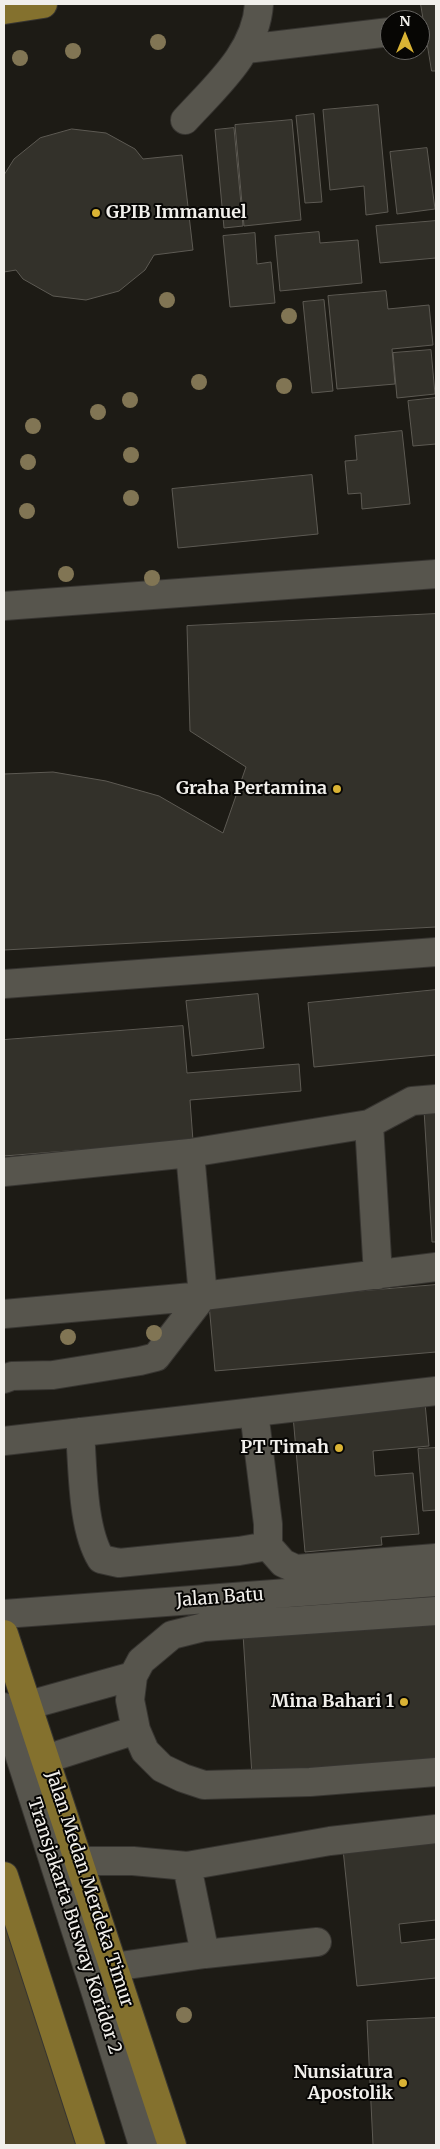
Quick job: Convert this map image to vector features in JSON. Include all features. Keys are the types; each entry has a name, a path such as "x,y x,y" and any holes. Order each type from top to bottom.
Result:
{"main road":[{"path":"4,10 43,4"},
{"name":"Jalan Medan Merdeka Timur","path":"4,1634 16,1706 46,1758 172,2145"},
{"path":"4,1876 91,2145"}],"lane":[{"path":"185,120 246,49 258,18 259,4"},
{"path":"246,49 380,33"},
{"path":"4,606 436,574"},
{"path":"4,984 436,952"},
{"path":"4,1172 190,1153 369,1124 412,1101 436,1099"},
{"path":"369,1124 378,1274"},
{"path":"7,1371 52,1376 156,1357 203,1296 190,1153"},
{"path":"4,1314 203,1296 436,1267"},
{"path":"4,1441 436,1391"},
{"path":"254,1412 268,1524 268,1546 283,1563 296,1569 436,1558"},
{"path":"80,1432 89,1530 94,1548 100,1559 119,1563 239,1552 268,1546"},
{"name":"Jalan Batu","path":"4,1614 436,1582"},
{"path":"436,1611 204,1627 172,1635 141,1662 133,1676 130,1700 136,1730 144,1751 162,1768 204,1785 310,1782 436,1772"},
{"path":"16,1706 133,1676"},
{"name":"Transjakarta Busway Koridor 2","path":"16,1706 143,2145"},
{"path":"46,1758 136,1730"},
{"path":"78,1861 133,1861 187,1866 330,1841 436,1830"},
{"path":"187,1866 205,1954"},
{"path":"114,1967 205,1954 317,1942"}],"shaded area":[{"path":"4,1873 91,2145 4,2145"}],"building":[{"path":"421,4 436,4 436,71 432,71 430,59 430,10 422,10"},
{"path":"378,105 388,212 366,215 364,186 330,190 323,110"},
{"path":"314,114 322,202 305,203 296,116"},
{"path":"292,120 301,220 244,226 235,125"},
{"path":"234,128 243,226 224,228 215,130"},
{"name":"GPIB Immanuel","path":"72,129 106,133 135,149 143,159 182,155 193,250 154,255 145,270 119,291 86,300 53,296 23,279 16,270 4,272 4,175 14,159 40,138"},
{"path":"427,148 435,209 397,214 390,152"},
{"path":"436,221 436,258 380,263 376,226"},
{"path":"319,232 320,243 358,240 362,283 280,291 275,236"},
{"path":"255,233 257,264 271,262 275,303 230,307 223,236"},
{"path":"386,291 388,309 429,305 433,345 392,349 395,384 337,389 328,296"},
{"path":"324,300 333,391 312,393 303,302"},
{"path":"431,350 435,394 397,398 393,353"},
{"path":"436,398 436,444 413,446 408,401"},
{"path":"402,431 410,504 362,509 361,493 348,494 345,461 357,460 355,436"},
{"path":"312,475 318,534 178,548 172,489"},
{"name":"Graha Pertamina","path":"436,614 436,927 4,950 4,774 53,772 106,781 159,796 223,833 246,767 190,731 187,626"},
{"path":"436,990 436,1055 314,1067 308,1003"},
{"path":"258,994 264,1048 192,1056 186,1001"},
{"path":"183,1026 187,1073 299,1064 301,1091 190,1100 193,1141 4,1156 4,1040"},
{"path":"436,1109 436,1242 432,1242 424,1110"},
{"path":"436,1285 436,1352 215,1371 209,1304"},
{"path":"425,1403 429,1446 373,1451 375,1476 413,1473 419,1534 381,1537 382,1545 305,1552 293,1416"},
{"path":"436,1448 436,1510 423,1511 418,1449"},
{"name":"Mina Bahari 1","path":"436,1622 436,1765 252,1776 243,1634"},
{"path":"436,1839 436,1920 399,1924 401,1943 436,1939 436,1978 357,1986 343,1849"},
{"name":"Nunsiatura Apostolik","path":"436,2018 436,2145 373,2145 367,2021"}],"place":[{"name":"GPIB Immanuel","path":"96,213"},
{"name":"Graha Pertamina","path":"337,789"},
{"name":"PT Timah","path":"339,1448"},
{"name":"Mina Bahari 1","path":"404,1702"},
{"name":"Nunsiatura Apostolik","path":"403,2083"}]}
